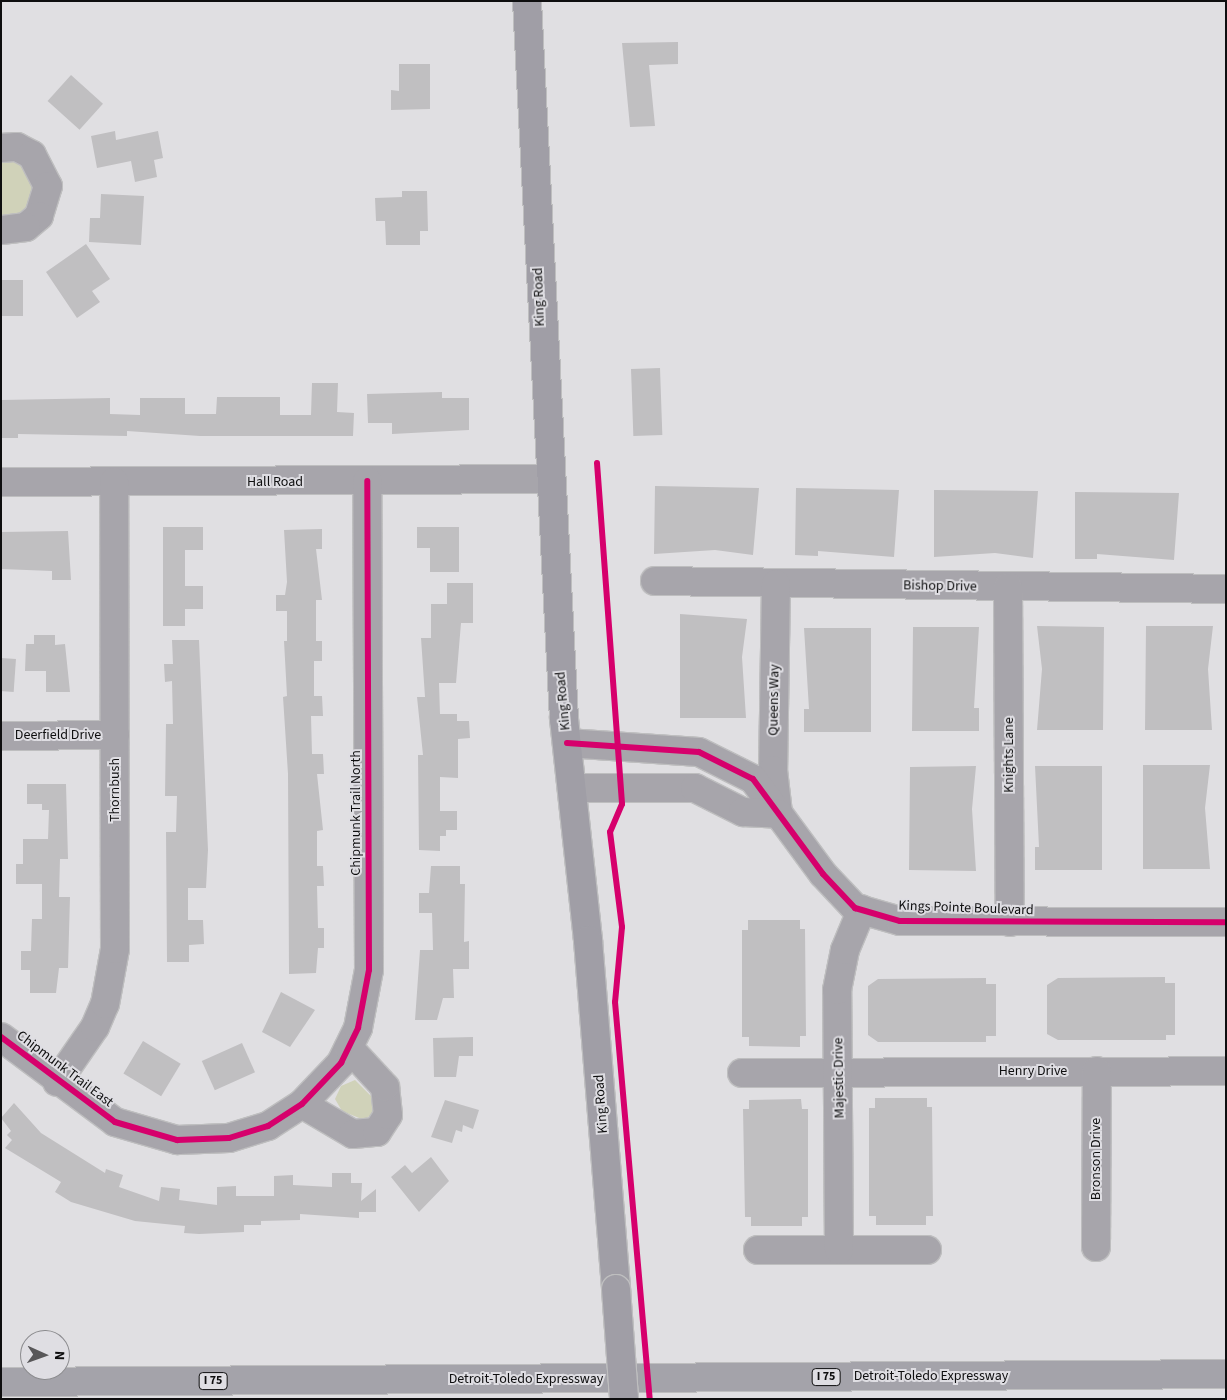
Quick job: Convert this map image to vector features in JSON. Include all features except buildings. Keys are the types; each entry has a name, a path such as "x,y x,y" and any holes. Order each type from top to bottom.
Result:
{"highway":[{"name":"Detroit-Toledo Expressway","path":"1,1382 1226,1374"}],"main road":[{"name":"King Road","path":"527,1 548,480 567,743 574,788 624,1399"}],"street":[{"path":"1,148 17,147 32,155 48,186 39,216 26,227 1,230"},
{"name":"Hall Road","path":"1,482 548,480"},
{"name":"Chipmunk Trail North","path":"294,1110 329,1078 349,1048 364,1009 369,970 367,481"},
{"name":"Thornbush","path":"57,1082 95,1027 112,974 114,482"},
{"name":"Bishop Drive","path":"655,581 1226,590"},
{"name":"Queens Way","path":"776,584 773,770 778,814"},
{"name":"Knights Lane","path":"1008,587 1010,922"},
{"name":"Deerfield Drive","path":"1,736 114,735"},
{"name":"Kings Pointe Boulevard","path":"567,743 699,752 753,779 823,874 862,910 900,921 1226,922"},
{"path":"574,788 695,788 743,812 778,814"},
{"name":"Majestic Drive","path":"839,1250 840,1071 837,990 845,950 862,910"},
{"name":"Chipmunk Trail East","path":"1,1037 57,1082 115,1122 177,1140 229,1138 294,1110"},
{"path":"294,1110 353,1134 377,1132 388,1115 385,1087 349,1048"},
{"name":"Henry Drive","path":"742,1074 840,1071 1226,1070"},
{"name":"Bronson Drive","path":"1096,1071 1096,1246"},
{"path":"758,1250 927,1250"}],"green space":[{"path":"6,157 30,168 37,197 21,217 1,220 1,158"},
{"path":"355,1080 375,1100 375,1112 364,1120 342,1111 335,1099 341,1086"}],"cycle path":[{"path":"597,463 622,804 610,832 622,927 615,1002 650,1399"},
{"path":"1,1037 115,1122 177,1140 229,1138 268,1126 302,1104 341,1063 358,1028 369,970 367,481"},
{"path":"567,743 699,752 753,779 823,874 855,908 900,921 1226,922"}]}
